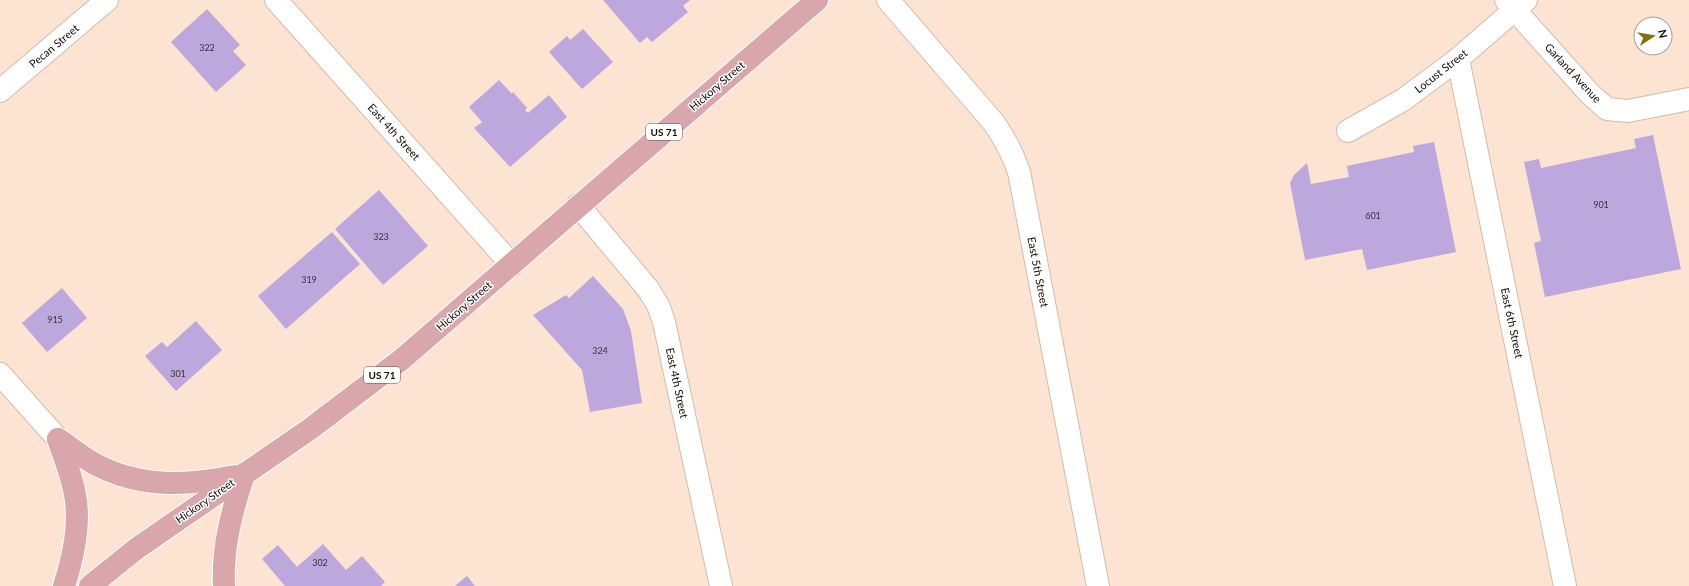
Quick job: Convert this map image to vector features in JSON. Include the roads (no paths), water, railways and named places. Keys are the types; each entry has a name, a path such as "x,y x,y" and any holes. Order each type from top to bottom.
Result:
{"main road":[{"name":"Hickory Street","path":"90,586 136,549 310,429 352,399 401,360 512,265 578,205 817,0"},
{"path":"58,439 95,464 121,476 141,482 162,484 189,483 244,474 225,546 223,566 224,586"},
{"path":"58,439 76,496 77,516 75,541 64,586"}],"street":[{"name":"Pecan Street","path":"0,91 107,0"},
{"name":"East 4th Street","path":"276,0 512,265"},
{"name":"East 5th Street","path":"888,0 994,124 1007,142 1014,156 1019,172 1098,586"},
{"name":"Locust Street","path":"1348,131 1403,100 1458,59 1516,3"},
{"name":"Garland Avenue","path":"1516,3 1590,94 1607,109 1628,111 1689,99"},
{"name":"East 6th Street","path":"1458,59 1565,586"},
{"name":"East 4th Street","path":"578,205 648,289 658,305 664,322 721,586"},
{"path":"0,374 58,439"}]}
